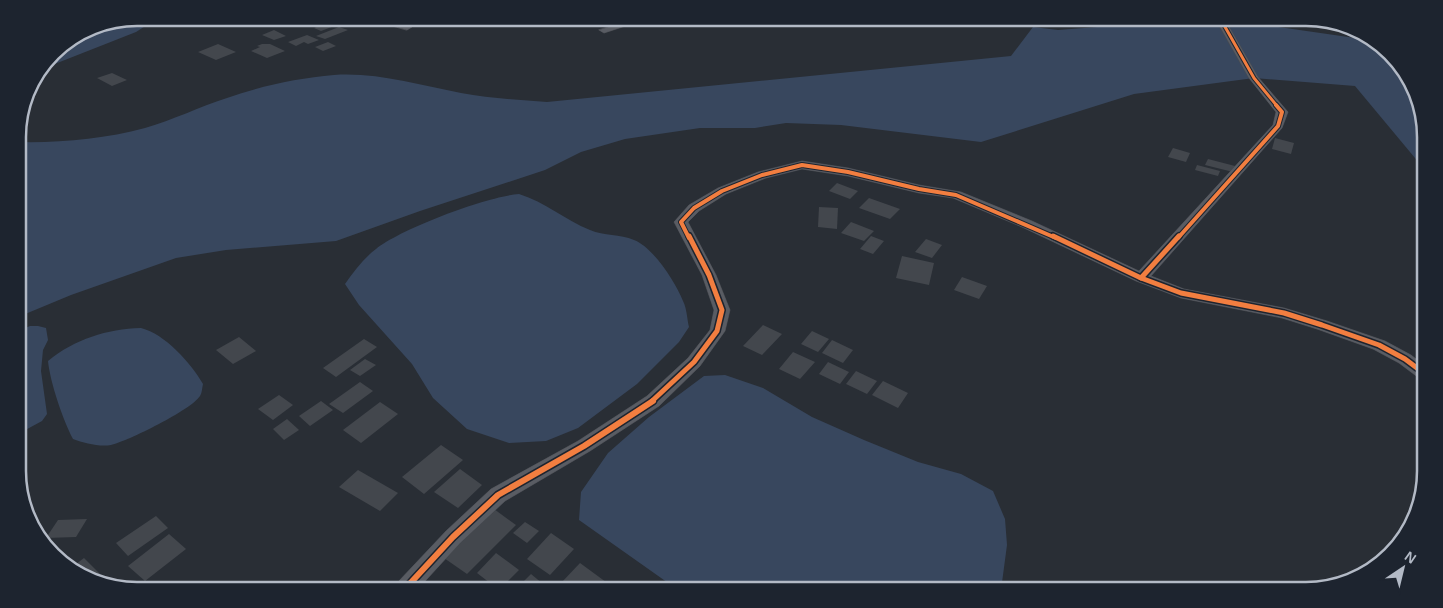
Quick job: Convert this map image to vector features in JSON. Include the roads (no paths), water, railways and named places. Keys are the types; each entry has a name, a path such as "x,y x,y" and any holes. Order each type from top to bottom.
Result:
{"street":[{"path":"403,26 407,27"},
{"path":"604,30 618,26"},
{"path":"1141,278 1278,126 1282,112 1246,66 1224,26"},
{"path":"411,582 453,537 498,495 576,450 653,401 694,362 717,331 722,310 709,275 681,222 694,208 722,191 762,176 802,166 848,172 919,189 956,195 1027,224 1141,278 1181,294 1284,313 1379,345 1417,368"}],"water":[{"path":"145,26 136,32 54,64 76,45 95,35 116,28"},
{"path":"1110,26 1271,26 1354,38 1373,49 1384,59 1402,82 1413,109 1416,123 1417,160 1355,86 1254,78 1134,94 981,142 841,125 786,123 755,128 700,128 625,139 581,152 545,170 336,241 226,250 176,258 71,295 26,314 26,142 82,140 129,132 155,125 253,90 293,80 320,76 366,75 472,95 547,102 1011,56 1033,27 1058,30"},
{"path":"519,194 590,230 629,238 649,250 663,266 680,293 689,327 679,342 637,384 578,428 546,441 509,443 467,429 433,398 412,364 359,305 345,284 359,265 372,253 404,232 466,207"},
{"path":"38,326 46,328 48,340 43,350 41,371 47,414 42,421 26,430 26,328"},
{"path":"141,328 159,336 177,350 192,367 203,384 200,396 172,417 111,445 87,443 73,439 58,401 48,361 80,341 116,330"},
{"path":"725,375 763,388 812,417 918,462 961,474 993,491 1005,519 1007,545 1002,582 667,582 579,520 581,492 608,453 649,417 704,376"}]}
